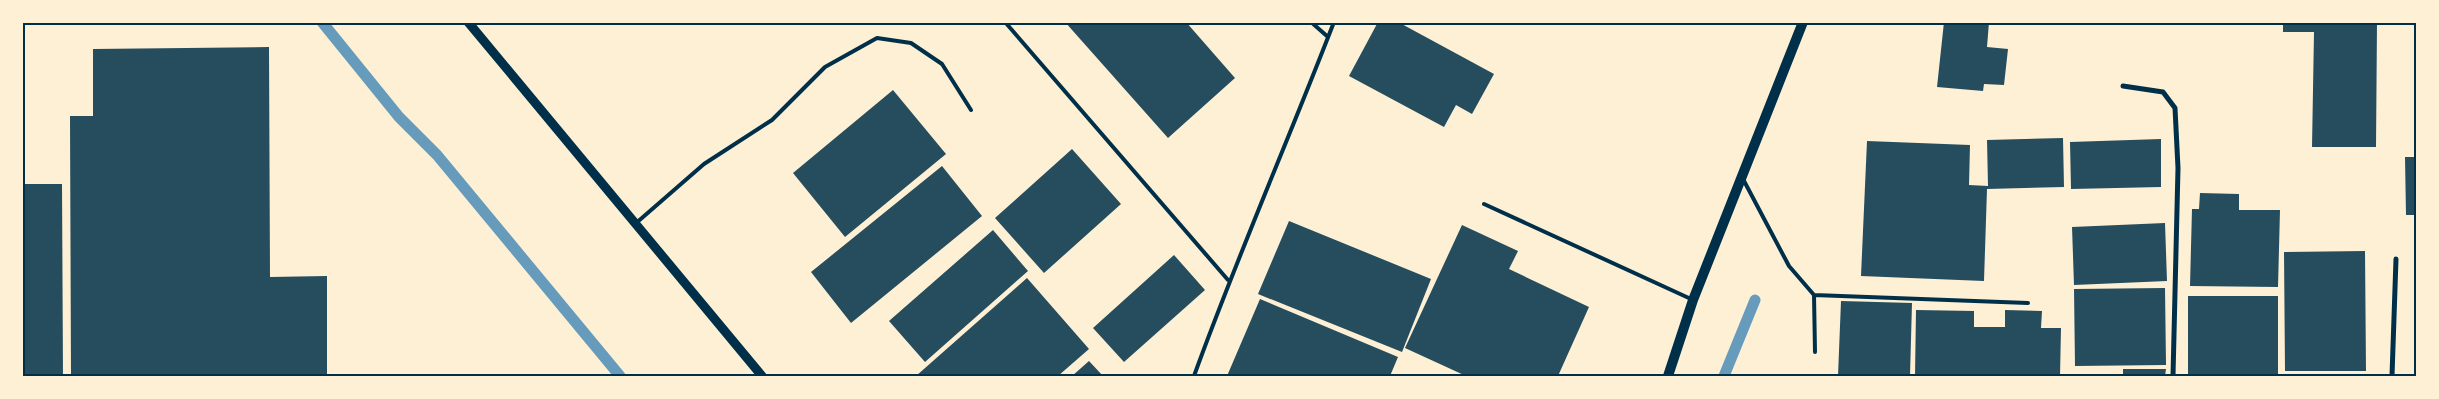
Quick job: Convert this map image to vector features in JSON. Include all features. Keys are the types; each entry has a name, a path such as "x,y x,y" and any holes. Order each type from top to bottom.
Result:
{"main road":[{"path":"1668,376 1693,300 1741,174 1803,22"}],"street":[{"path":"468,22 762,376"},
{"path":"2123,86 2163,92 2175,108 2178,168 2173,376"},
{"path":"2392,376 2396,259"}],"lane":[{"path":"1005,22 1228,280"},
{"path":"1312,22 1328,37"},
{"path":"1194,376 1228,280 1307,95 1334,22"},
{"path":"635,224 704,164 772,120 826,66 877,38 911,43 942,64 971,110"},
{"path":"1741,174 1789,266 1814,295 1815,352"},
{"path":"1484,204 1693,300"},
{"path":"1814,295 2028,303"}],"building":[{"path":"1065,22 1186,22 1235,78 1168,138"},
{"path":"1378,22 1398,22 1494,74 1472,114 1456,105 1444,127 1349,76"},
{"path":"1944,22 1989,22 1987,47 2008,49 2004,85 1984,84 1983,91 1937,87"},
{"path":"2283,22 2377,22 2376,147 2312,147 2314,32 2283,32"},
{"path":"269,47 270,277 327,276 327,376 71,376 70,116 93,116 93,49"},
{"path":"893,90 946,154 845,237 793,173"},
{"path":"2063,138 2064,187 1987,189 1984,281 1861,276 1867,141 1970,145 1969,185 1988,186 1987,140"},
{"path":"2161,139 2161,187 2071,189 2070,142"},
{"path":"1072,149 1121,204 1044,273 995,218"},
{"path":"2405,157 2416,157 2416,215 2406,215"},
{"path":"942,166 982,216 851,323 811,272"},
{"path":"22,184 62,184 63,376 22,376"},
{"path":"2200,193 2239,194 2239,210 2280,210 2278,287 2190,286 2192,209 2199,209"},
{"path":"1289,221 1431,279 1402,352 1258,294"},
{"path":"2165,223 2167,281 2074,285 2072,227"},
{"path":"1462,225 1518,251 1509,269 1589,307 1558,376 1466,376 1405,348"},
{"path":"993,230 1028,271 925,362 889,321"},
{"path":"2365,251 2366,371 2285,371 2284,252"},
{"path":"1174,255 1205,290 1124,362 1093,328"},
{"path":"1027,278 1089,349 1058,376 916,376"},
{"path":"2165,288 2166,365 2075,366 2074,289"},
{"path":"2188,296 2278,296 2278,376 2188,376"},
{"path":"1260,299 1398,357 1390,376 1227,376"},
{"path":"1841,301 1912,303 1910,376 1838,376"},
{"path":"1916,310 1974,311 1974,327 2005,327 2005,310 2042,311 2041,328 2061,328 2060,376 1915,376"},
{"path":"1089,361 1103,376 1072,376"},
{"path":"2123,369 2166,369 2165,376 2123,376"}],"waterway":[{"path":"322,22 399,117 437,155 620,376"},
{"path":"1724,376 1755,300"}]}
